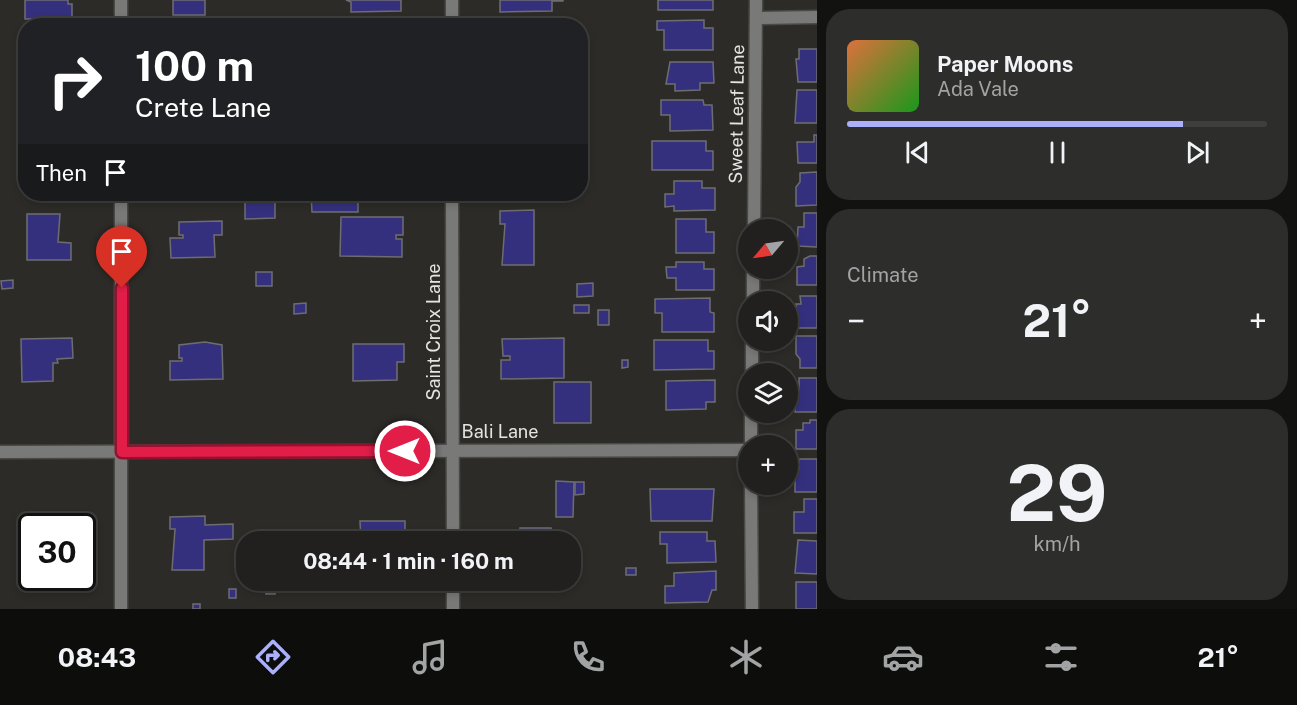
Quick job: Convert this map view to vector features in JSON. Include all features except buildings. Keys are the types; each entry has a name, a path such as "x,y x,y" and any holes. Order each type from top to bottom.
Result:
{"street":[{"path":"121,0 121,18"},
{"path":"452,0 452,18"},
{"name":"Sweet Leaf Lane","path":"754,219 756,0"},
{"path":"757,18 817,17"},
{"path":"121,201 121,609"},
{"name":"Saint Croix Lane","path":"452,201 453,531"},
{"name":"Bali Lane","path":"0,452 738,450"},
{"path":"751,495 752,609"},
{"path":"453,591 453,609"}],"route":[{"path":"122,288 122,452 405,451"}]}
